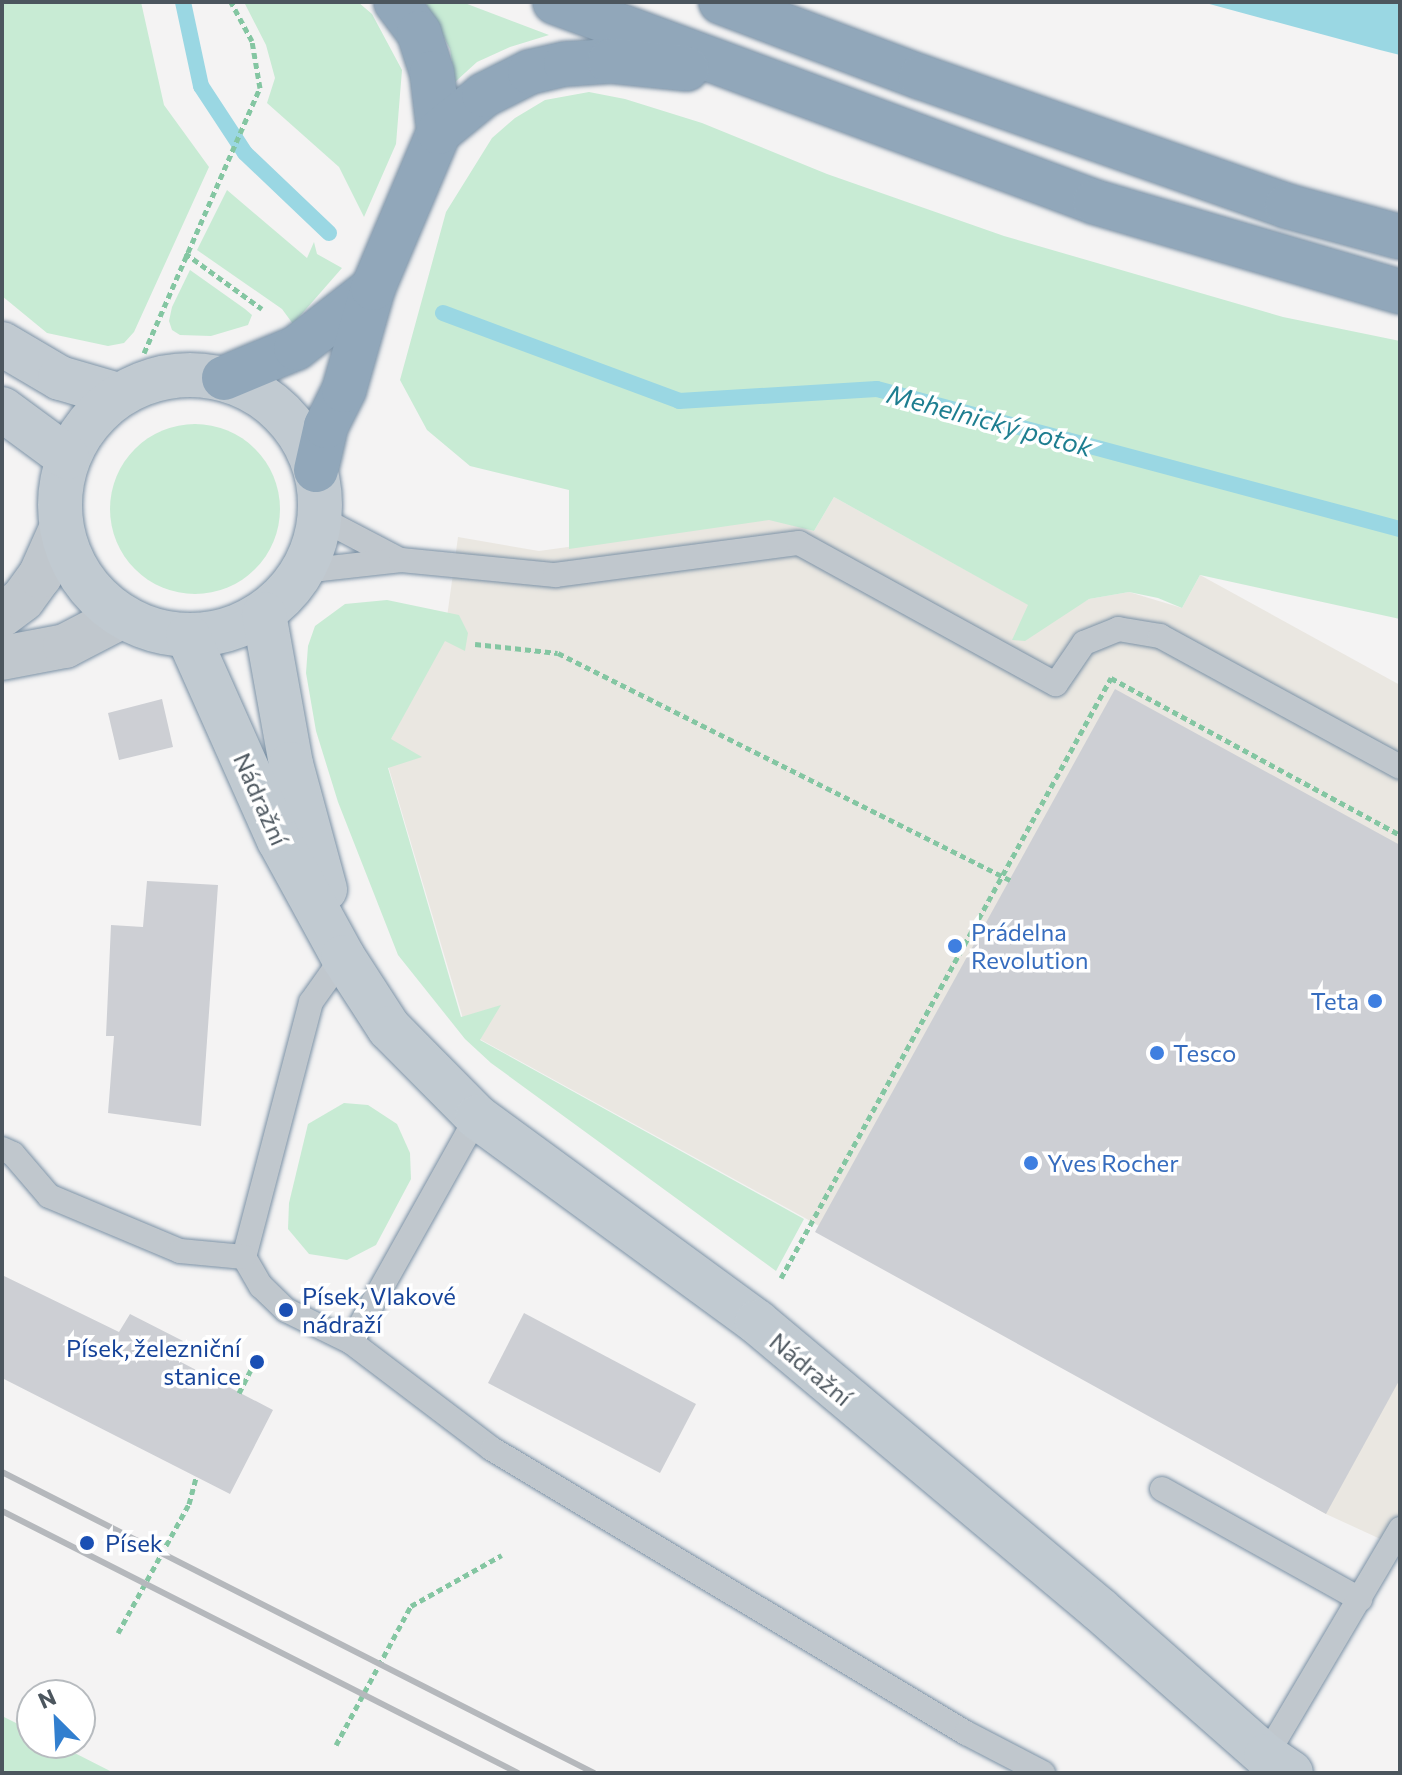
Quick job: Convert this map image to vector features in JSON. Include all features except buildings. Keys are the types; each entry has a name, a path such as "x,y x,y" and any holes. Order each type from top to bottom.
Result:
{"highway":[{"path":"396,2 419,33 432,73 439,132"},
{"path":"555,2 745,75 1095,202 1400,292"},
{"path":"721,2 921,77 1287,206 1400,237"},
{"path":"810,2 921,77"},
{"path":"316,470 326,426 344,390 373,288 439,132 484,95 530,72 566,64 610,61 745,75"},
{"path":"224,378 296,348 373,288"}],"main road":[{"path":"2,344 60,378 118,395"},
{"path":"187,374 224,378 254,391 284,413 303,439 316,470 320,518 316,539 303,571 264,614 222,632 188,636 153,631 121,617 93,594 72,565 60,531 58,493 67,457 87,422 118,395 151,380 187,374"},
{"path":"2,409 67,457"},
{"name":"Nádražní","path":"264,614 291,764 343,957"},
{"name":"Nádražní","path":"188,636 279,840 343,957 389,1028 477,1117 757,1322 1278,1764"}],"street":[{"path":"2,615 23,599 40,576 60,531"},
{"path":"2,658 65,646 121,617"}],"lane":[{"path":"320,518 401,560"},
{"path":"303,571 401,560 555,575 799,543 1056,684 1084,643 1118,629 1160,636 1400,767"},
{"path":"343,957 311,1002 244,1257 261,1286 286,1310 351,1342 492,1449 966,1733 1043,1773"},
{"path":"351,1342 477,1117"},
{"path":"2,1149 13,1154 49,1196 180,1251 244,1257"},
{"path":"1162,1489 1360,1599"},
{"path":"1278,1764 1360,1599 1400,1529"}],"path":[{"path":"144,353 185,253 260,88 252,41 231,2"},
{"path":"185,253 264,310 269,318"},
{"path":"475,644 558,653 1010,880"},
{"path":"778,1283 1111,678 1400,835"},
{"path":"239,1393 252,1368"},
{"path":"118,1633 189,1504 196,1478"},
{"path":"336,1745 411,1606 502,1555"}],"shaded area":[{"path":"834,497 1029,605 1013,640 1089,599 1129,592 1182,608 1200,575 1400,685 1400,1548 1326,1514 805,1218 467,1032 384,752 444,639 458,537 539,551 769,519 814,531"}],"green space":[{"path":"2,2 141,2 164,105 209,167 134,332 124,343 108,346 47,333 2,296"},
{"path":"244,2 358,2 372,14 402,70 396,144 364,217 339,167 267,103 275,78 266,45"},
{"path":"425,2 462,2 549,35 510,47 477,62 455,82 450,49"},
{"path":"589,92 625,99 702,123 827,174 1004,236 1283,317 1400,341 1400,619 1200,575 1182,608 1158,598 1129,592 1089,599 1025,641 1012,640 1028,605 834,497 814,531 769,520 569,549 569,490 470,466 427,430 400,380 446,212 492,138 515,118 545,100"},
{"path":"227,190 307,258 314,242 317,254 342,268 293,324 282,309 197,250"},
{"path":"190,270 252,315 248,325 211,336 180,335 172,330 169,321 172,307"},
{"path":"195,424 228,430 255,449 274,476 280,509 274,542 255,569 228,588 195,594 162,588 135,569 116,542 110,509 116,476 135,449 162,430"},
{"path":"387,600 459,615 468,633 465,651 445,641 391,739 422,757 388,768 461,1017 501,1005 480,1040 804,1219 776,1271 491,1063 465,1039 398,955 338,802 316,731 306,673 308,646 315,626 345,604"},
{"path":"344,1103 368,1105 397,1124 410,1153 411,1179 376,1245 347,1260 309,1254 288,1229 289,1203 308,1124"},
{"path":"2,1716 16,1723 16,1759 86,1759 114,1773 2,1773"}],"water":[{"path":"1202,2 1400,2 1400,55 1380,50"}],"waterway":[{"name":"Mehelnický potok","path":"183,2 201,86 245,153 329,233"},
{"name":"Mehelnický potok","path":"443,313 679,401 877,389 1400,529"}],"railway":[{"path":"2,1472 594,1773"},
{"path":"2,1511 518,1773"}],"place":[{"name":"Prádelna Revolution","path":"955,946"},
{"name":"Teta","path":"1375,1001"},
{"name":"Tesco","path":"1157,1053"},
{"name":"Yves Rocher","path":"1031,1163"},
{"name":"Písek, Vlakové nádraží","path":"286,1310"},
{"name":"Písek, železniční stanice","path":"257,1362"},
{"name":"Písek","path":"87,1543"}]}
